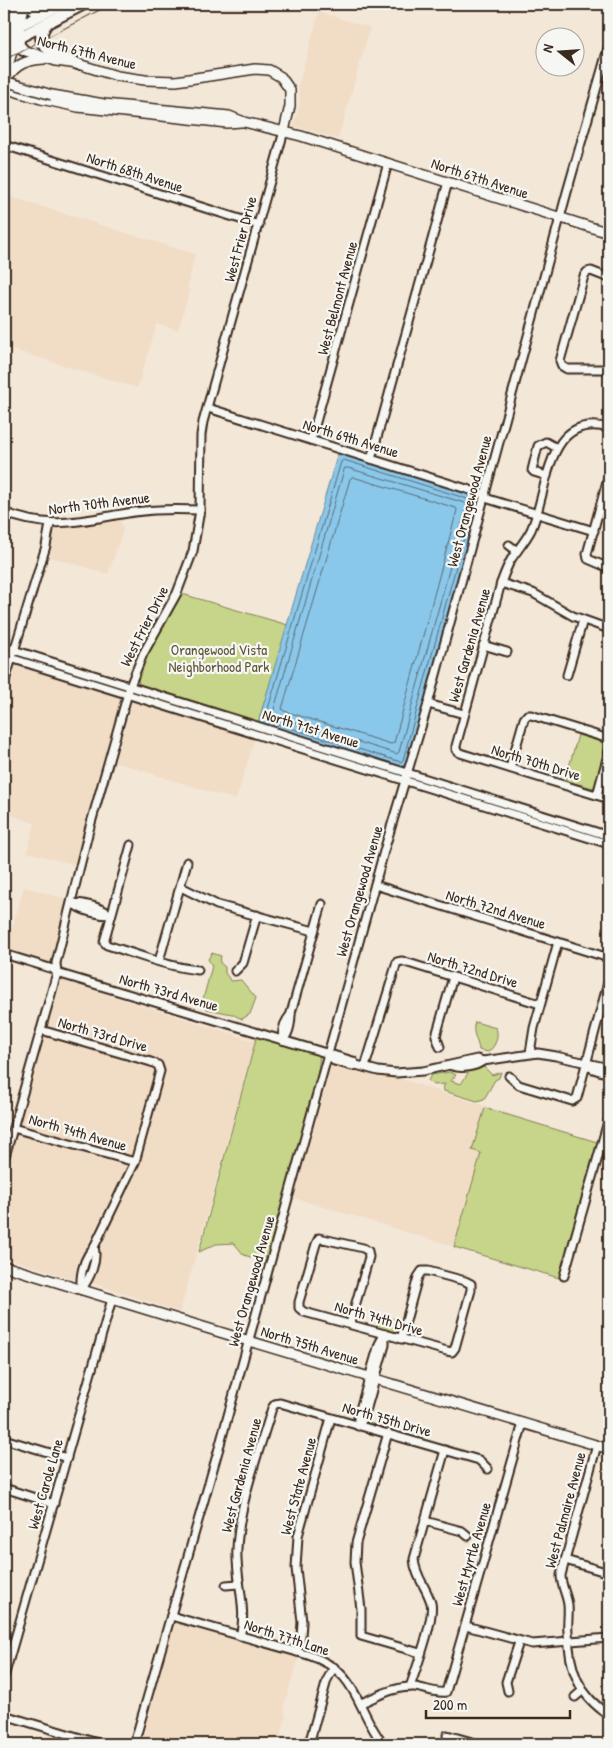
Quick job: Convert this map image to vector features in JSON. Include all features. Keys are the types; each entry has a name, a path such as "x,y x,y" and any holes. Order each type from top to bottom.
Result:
{"highway":[{"path":"27,4 36,10 50,11"},
{"path":"12,40 50,11 63,4"},
{"path":"12,40 84,4"},
{"path":"48,23 41,35 41,40 45,46 51,51 78,64"}],"main road":[{"path":"4,81 18,4"},
{"path":"12,40 27,4"},
{"name":"North 67th Avenue","path":"12,40 52,60 78,64 127,78 166,81 200,78 255,69 268,70 281,77 290,90 290,106 284,131"},
{"path":"4,87 11,72 22,63 34,60 52,60"},
{"name":"North 67th Avenue","path":"4,81 51,98"},
{"name":"North 67th Avenue","path":"4,87 51,98 229,116 244,122 284,131 388,163 609,233"},
{"name":"North 75th Avenue","path":"4,1266 609,1449"}],"street":[{"name":"West Orangewood Avenue","path":"134,1744 249,1341 375,885 428,704 609,45"},
{"name":"West Frier Drive","path":"4,1160 57,973 56,962 89,830 130,686 143,654 183,580 194,543 200,510 201,436 284,131"},
{"name":"North 68th Avenue","path":"4,145 259,225"},
{"name":"West Belmont Avenue","path":"312,440 388,163"},
{"path":"371,459 448,182"},
{"path":"609,278 592,271 587,272 584,276 560,361 562,366 568,369 609,368"},
{"name":"North 69th Avenue","path":"208,408 594,531"},
{"path":"547,476 532,470 538,446 546,442 557,448 565,437 577,429 592,426 609,428"},
{"name":"West Gardenia Avenue","path":"456,750 464,714 501,583 510,561 532,529 557,448"},
{"path":"609,474 587,554 588,559 609,568"},
{"name":"North 70th Avenue","path":"4,512 30,521 50,524 160,509 200,510"},
{"path":"4,684 8,657 14,650 46,546 50,524"},
{"path":"509,545 517,551"},
{"path":"501,583 533,593 562,611 609,628"},
{"path":"566,675 583,620"},
{"path":"483,645 506,652"},
{"name":"North 71st Avenue","path":"4,647 130,686 191,710"},
{"name":"North 71st Avenue","path":"8,657 128,694 191,710 407,777 533,817 609,844"},
{"path":"81,680 84,672"},
{"path":"428,704 464,714"},
{"path":"510,768 524,719 527,715 609,739"},
{"name":"North 70th Drive","path":"456,750 460,753 609,799"},
{"path":"597,795 609,751"},
{"name":"North 71st Avenue","path":"533,817 609,836"},
{"path":"130,845 104,942 107,945 159,961 198,970"},
{"path":"159,961 187,862"},
{"name":"North 72nd Avenue","path":"375,885 609,958"},
{"path":"180,887 210,902 314,931"},
{"path":"72,903 78,908 103,915 111,915"},
{"path":"283,1040 288,1036 291,1013 322,904"},
{"path":"236,972 244,963 257,916"},
{"path":"530,1053 540,1004 558,942"},
{"name":"North 73rd Avenue","path":"4,954 53,969 57,973 353,1061 356,1065 365,1068 384,1072 407,1074 452,1066 477,1059 483,1060 530,1053 556,1056 609,1068"},
{"name":"North 72nd Drive","path":"365,1068 397,962 402,961 540,1004"},
{"path":"440,1047 436,1036 453,977"},
{"path":"509,1076 519,1084 572,1101 575,1100 609,979"},
{"name":"North 73rd Drive","path":"41,1030 158,1065 160,1071 135,1162"},
{"name":"North 73rd Avenue","path":"586,1064 593,1069 609,1074"},
{"path":"564,1276 609,1118"},
{"name":"North 74th Avenue","path":"13,1128 135,1162"},
{"path":"81,1290 88,1281 96,1255 94,1247 135,1162"},
{"name":"North 74th Drive","path":"350,1324 369,1257 368,1251 363,1248 319,1238 299,1308 304,1312 401,1339 452,1352 455,1348 470,1284 447,1276 422,1271 418,1277 401,1339"},
{"name":"West Carole Lane","path":"4,1676 112,1299"},
{"path":"358,1426 364,1418 372,1378 385,1334"},
{"name":"North 75th Drive","path":"275,1404 280,1403 479,1460 488,1469"},
{"name":"West Gardenia Avenue","path":"240,1636 243,1617 238,1584 237,1548 239,1527 246,1496 272,1408 275,1404"},
{"name":"West State Avenue","path":"297,1652 302,1622 296,1568 297,1542 331,1418"},
{"name":"West Myrtle Avenue","path":"410,1687 442,1693 446,1692 523,1422"},
{"path":"388,1434 356,1543 355,1562 361,1609 361,1636 420,1653"},
{"path":"4,1439 67,1458"},
{"name":"West Palmaire Avenue","path":"582,1691 572,1666 568,1642 568,1606 561,1584 561,1575 597,1445"},
{"path":"361,1703 385,1693 410,1687 432,1612 429,1598 414,1566 415,1555 445,1450"},
{"path":"4,1488 54,1504"},
{"path":"424,1521 462,1531 468,1536"},
{"path":"565,1560 609,1573"},
{"path":"226,1585 238,1584"},
{"name":"North 77th Lane","path":"171,1616 320,1659 334,1667 349,1681 372,1729 383,1744"},
{"path":"466,1626 532,1644 609,1638"},
{"path":"508,1691 506,1682 519,1642"},
{"path":"309,1744 327,1680 334,1667"},
{"path":"575,1697 582,1691 593,1703 609,1715"},
{"path":"4,1715 101,1744"},
{"path":"447,1735 479,1744"}],"shaded area":[{"path":"319,12 370,28 338,139 294,126 300,103 298,86"},
{"path":"4,195 195,254 187,289 190,290 178,330 157,324 137,388 4,347"},
{"path":"120,519 123,530 108,574 48,556 55,529"},
{"path":"18,663 118,694 122,699 76,865 27,852 35,823 4,813 4,698 13,668"},
{"path":"136,700 255,737 236,800 115,762 132,703"},
{"path":"24,887 67,899 51,962 48,965 6,951"},
{"path":"58,979 255,1041 180,1312 92,1283 106,1232 136,1173 141,1159 18,1123"},
{"path":"339,1063 377,1075 395,1077 597,1142 559,1278 294,1198 331,1066"},
{"path":"17,1134 122,1163 128,1168 89,1242 76,1278 73,1279 4,1257 4,1168 12,1137"},
{"path":"177,1622 299,1657 284,1705 286,1716 278,1744 141,1744 173,1626"}],"green space":[{"name":"Orangewood Vista Neighborhood Park","path":"182,594 288,625 258,723 143,687 139,684 138,679 148,654"},
{"path":"578,735 606,745 594,788 565,781"},
{"path":"212,953 221,956 220,963 225,967 225,973 231,981 241,980 256,998 250,1014 242,1019 232,1014 207,1009 202,1003 212,966 208,959"},
{"path":"475,1022 496,1028 496,1041 488,1052 479,1050 474,1033"},
{"path":"257,1035 320,1054 317,1079 266,1262 244,1255 234,1243 216,1244 199,1252"},
{"path":"484,1067 492,1075 501,1072 499,1078 495,1080 484,1099 477,1101 444,1091 445,1084 434,1085 428,1081 431,1075 450,1072 456,1075 451,1081 461,1084 470,1070"},
{"path":"485,1108 597,1142 559,1278 454,1247 481,1153 472,1150"},
{"path":"380,1315 402,1321 399,1329 394,1332 377,1327"}],"water":[{"path":"338,453 480,496 407,764 402,767 258,723"}],"waterway":[{"path":"95,827 113,765"}],"railway":[{"path":"4,60 111,4"}]}
